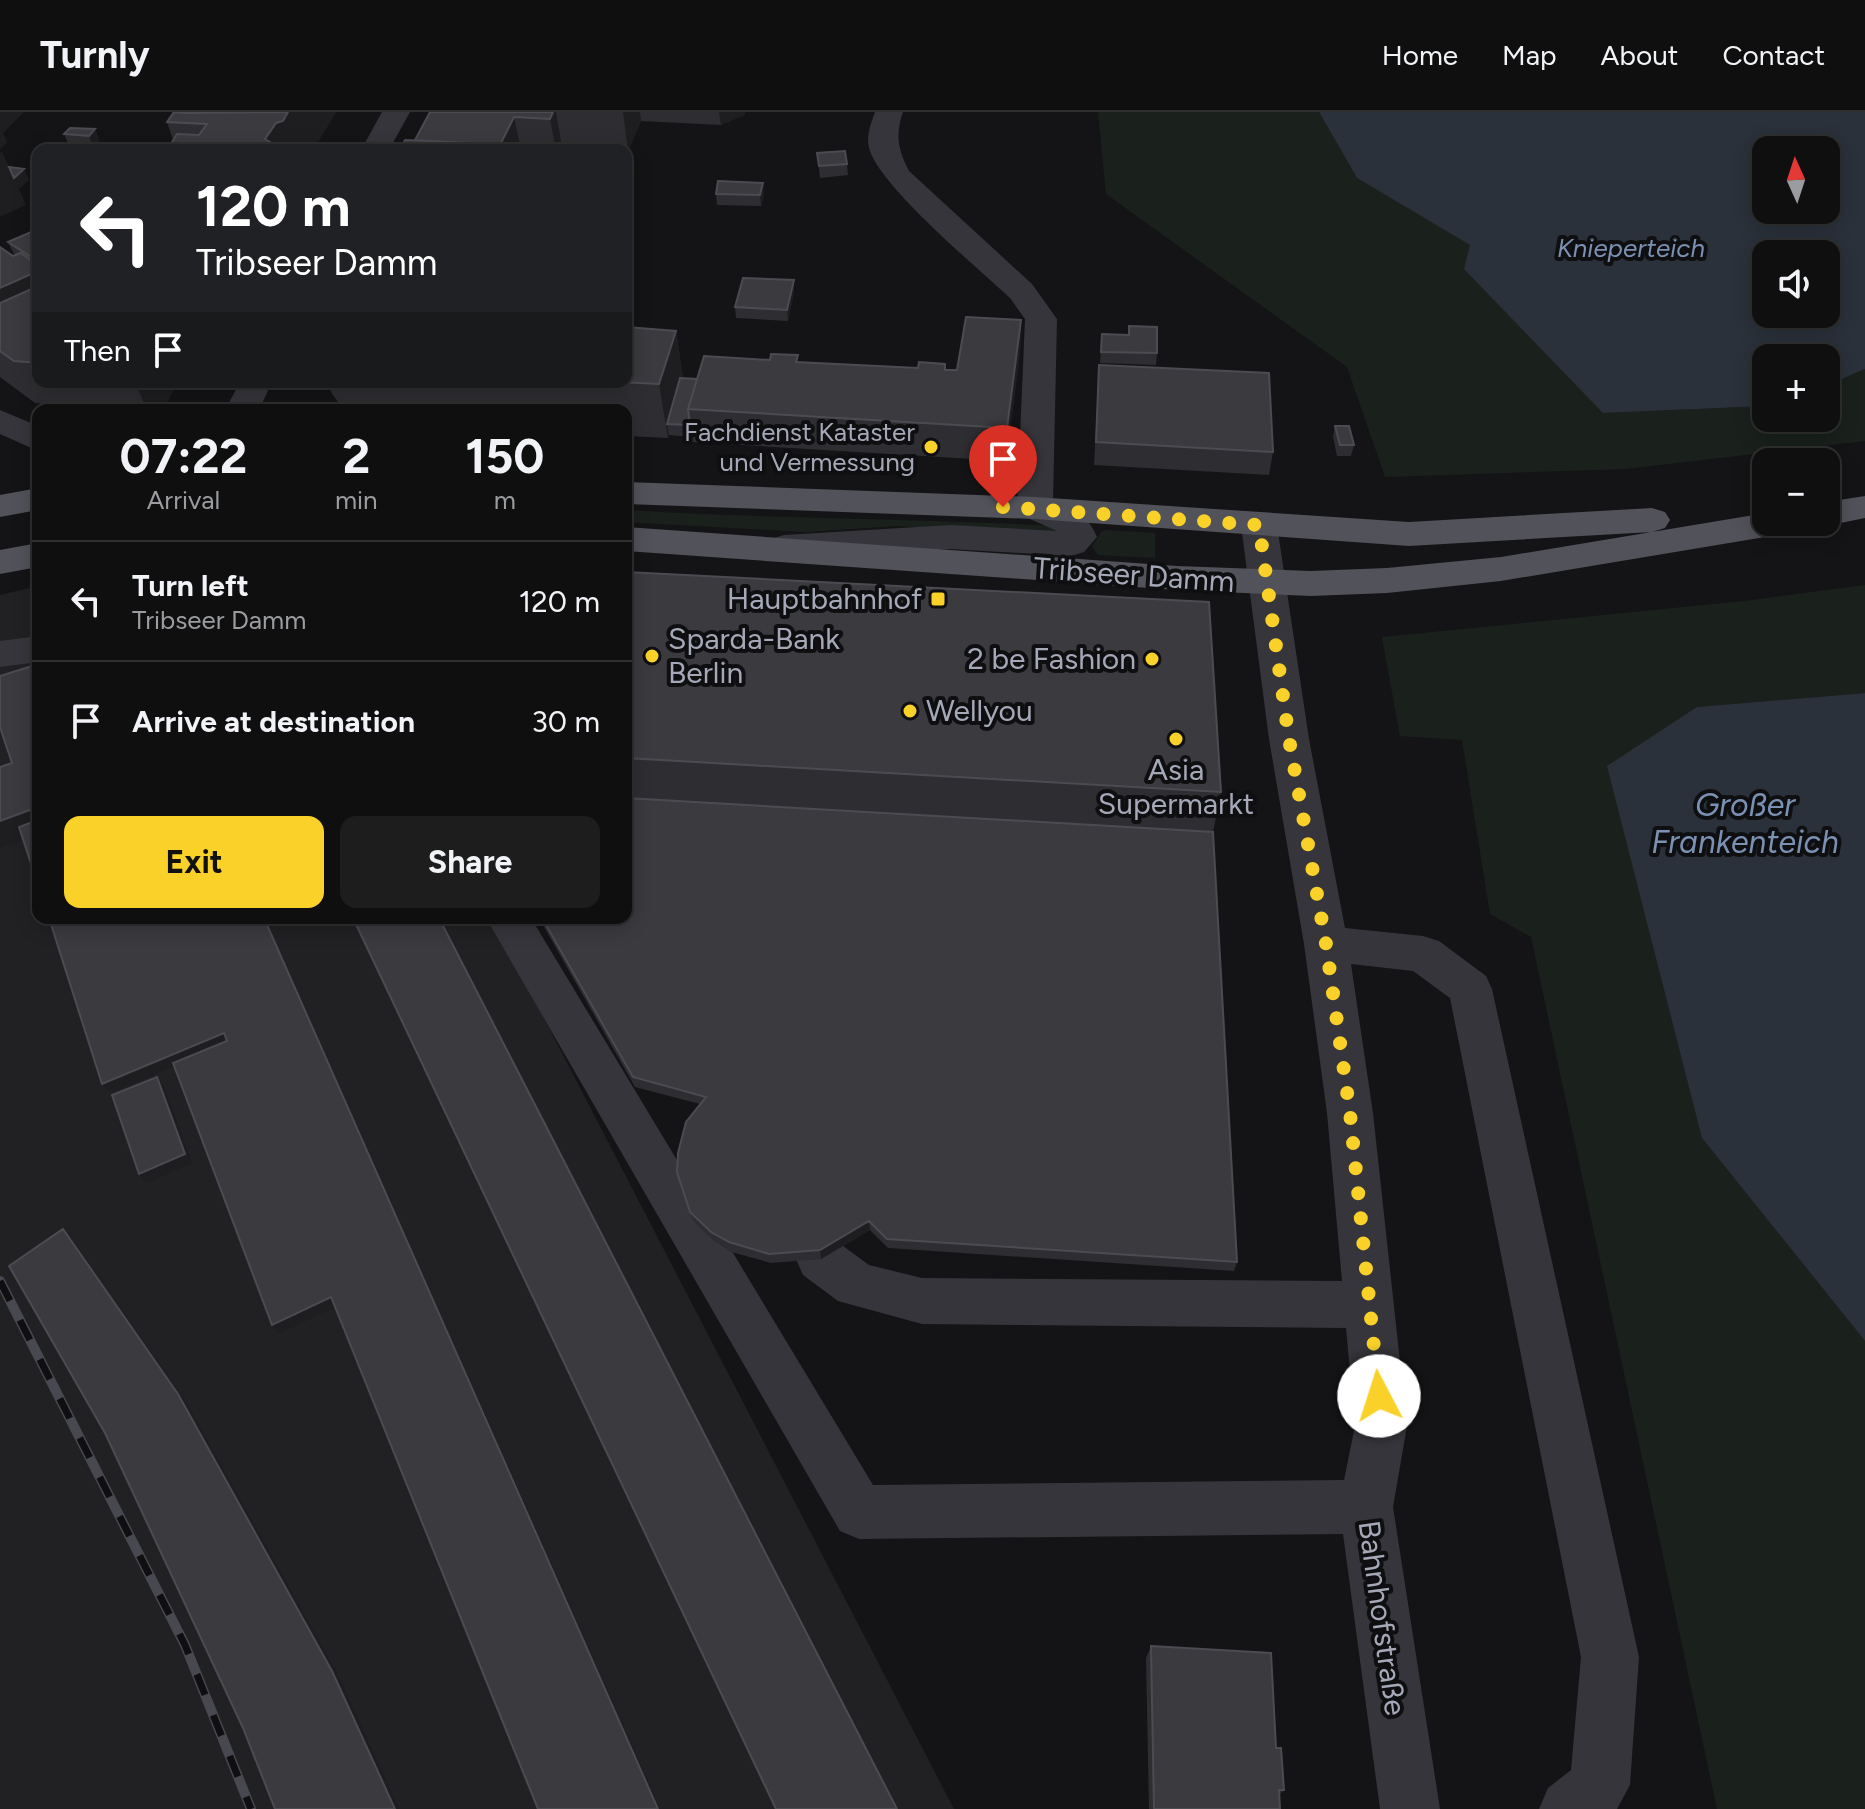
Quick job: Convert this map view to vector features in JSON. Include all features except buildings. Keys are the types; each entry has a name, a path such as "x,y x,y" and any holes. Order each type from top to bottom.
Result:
{"main road":[{"name":"Tribseer Damm","path":"632,493 1035,508 1409,534 1500,531 1752,513"},
{"path":"0,506 32,500"},
{"path":"1840,507 1865,506"},
{"path":"1840,511 1865,506"},
{"name":"Tribseer Damm","path":"632,539 1268,584 1407,579 1575,559 1752,528"},
{"path":"0,562 32,556"}],"street":[{"path":"378,144 396,112"},
{"path":"761,549 951,537 1076,542 1079,531 1070,522 1035,508 1041,319 1021,291 897,175 883,148 883,129 889,112"},
{"path":"0,420 32,437"},
{"name":"Bahnhofstraße","path":"1259,525 1289,739 1326,944 1350,1113 1381,1426 1366,1507 1410,1809"},
{"path":"0,654 32,650"},
{"path":"512,924 859,1512 1366,1507"},
{"path":"1326,944 1423,954 1470,989 1610,1657 1600,1785 1569,1809"},
{"path":"821,1259 856,1285 922,1301 1370,1305"}],"shaded area":[{"path":"1098,112 1319,112 1357,178 1471,245 1603,413 1752,407 1752,432 1840,432 1840,383 1842,379 1865,369 1865,441 1805,448 1752,448 1752,454 1625,469 1385,477 1347,367 1106,194"},
{"path":"632,510 1001,523 1055,526 1058,530 1056,535 896,526 806,532 632,522"},
{"path":"1101,532 1155,533 1155,558 1098,555 1092,547"},
{"path":"1865,585 1865,693 1697,707 1702,1138 1865,1341 1865,1809 1717,1809 1531,937 1490,914 1462,740 1400,736 1382,637 1744,601"},
{"path":"32,587 32,924 495,924 954,1809 0,1809 0,595"}],"water":[{"name":"Knieperteich","path":"1319,112 1865,112 1865,369 1842,379 1840,383 1840,344 1752,344 1752,407 1603,413 1464,269 1470,245 1357,178"},
{"name":"Großer Frankenteich","path":"1865,693 1865,1341 1702,1138 1607,766 1697,707"}],"railway":[{"path":"0,1281 185,1645 251,1809"}],"place":[{"name":"Fachdienst Kataster und Vermessung","path":"931,447"},
{"name":"Hauptbahnhof","path":"938,599"},
{"name":"Sparda-Bank Berlin","path":"652,656"},
{"name":"2 be Fashion","path":"1152,659"},
{"name":"Wellyou","path":"910,711"},
{"name":"Asia Supermarkt","path":"1176,739"}],"route":[{"path":"1003,507 1259,525 1289,739 1326,944 1350,1113 1379,1396"}]}
